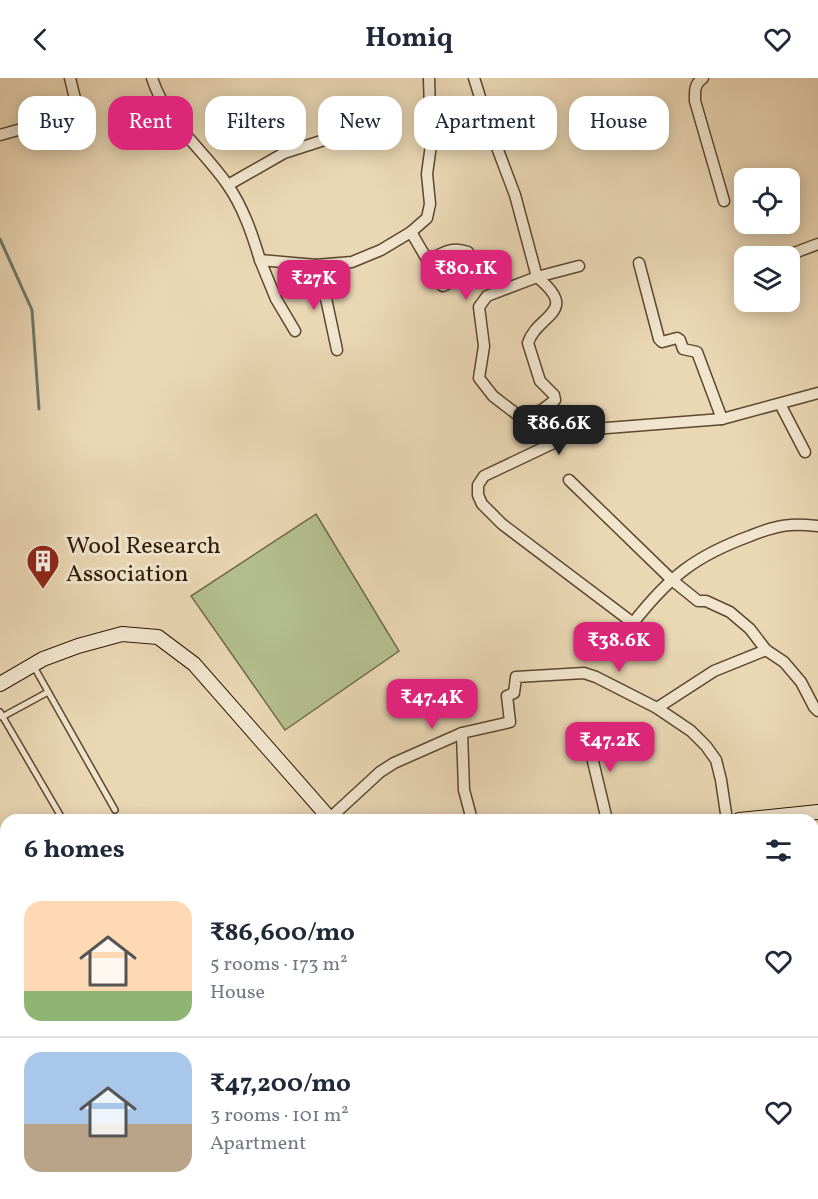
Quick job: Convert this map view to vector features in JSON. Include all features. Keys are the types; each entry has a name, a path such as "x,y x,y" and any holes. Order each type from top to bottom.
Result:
{"street":[{"path":"0,135 72,115 78,111 70,78"},
{"path":"152,78 158,96 171,118 228,185 249,223 260,260 276,299 295,331"},
{"path":"260,260 316,265 352,262 381,250 411,232 427,218 430,204 427,174 431,145 429,78"},
{"path":"474,78 515,195 537,277 553,292 556,304 555,311 532,334 528,344 540,381 554,395 555,400 542,410 519,416 493,396 479,378 484,346 479,308 487,296 537,277 579,266"},
{"path":"703,78 695,89 695,101 724,201"},
{"path":"228,185 284,153 318,142"},
{"path":"411,232 429,261"},
{"path":"800,251 818,244"},
{"path":"639,263 659,339 662,342 677,338 683,349 697,352 722,419"},
{"path":"316,265 337,350"},
{"path":"818,393 722,419 581,430 495,470 484,476 478,485 478,495 482,504 502,524 633,623 647,605 688,565 719,548 752,535 789,525 818,526"},
{"path":"780,404 805,452"},
{"path":"569,480 672,580 698,601 706,601 730,612 750,629 766,650 784,662 801,682 818,711"},
{"path":"0,684 33,665 78,646 122,634 158,637 194,664 325,814"},
{"path":"657,708 714,671 766,650"},
{"path":"336,814 380,772 394,763 462,734 510,722 507,696 514,693 516,677 584,673 596,676 657,708 691,730 716,760 726,814"},
{"path":"586,732 606,814"},
{"path":"462,734 464,790 470,814"},
{"path":"798,814 818,812"}],"lane":[{"path":"33,665 115,810"},
{"path":"48,692 1,716 59,814"}],"green space":[{"path":"316,514 399,651 285,730 191,596"}],"waterway":[{"path":"0,239 32,310 39,409"}],"place":[{"name":"Wool Research Association","path":"43,590"}]}
